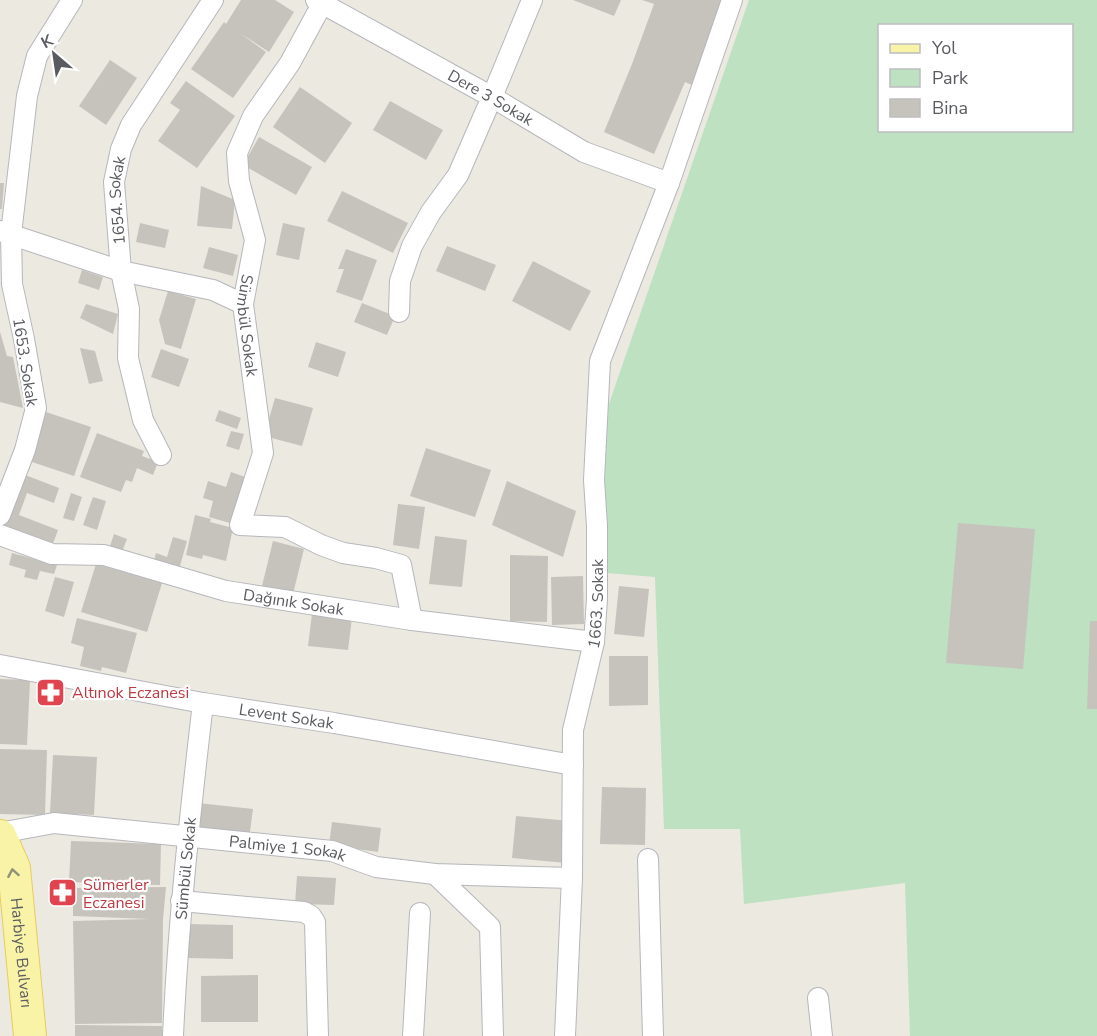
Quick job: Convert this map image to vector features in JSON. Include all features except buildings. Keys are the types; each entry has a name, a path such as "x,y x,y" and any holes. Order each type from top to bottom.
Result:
{"main road":[{"name":"Harbiye Bulvarı","path":"0,834 14,868 30,1036"}],"street":[{"name":"1653. Sokak","path":"0,515 25,450 36,408 12,284 6,232 27,96 37,56 72,0"},
{"name":"1654. Sokak","path":"161,455 143,420 129,358 129,309 121,272 114,182 121,149 131,125 213,0"},
{"path":"399,312 400,281 412,246 431,212 458,175 532,0"},
{"name":"1663. Sokak","path":"565,1036 572,878 573,730 594,642 597,599 597,526 594,480 600,361 669,183 732,0"},
{"name":"Dere 3 Sokak","path":"319,2 492,97 584,152 669,183"},
{"name":"Sümbül Sokak","path":"319,2 290,63 253,116 237,153 239,181 255,240 243,304 263,453 240,525 285,526 321,545 343,553 401,565 412,620"},
{"path":"6,232 121,272 213,290 243,304"},
{"name":"Dağınık Sokak","path":"0,535 52,554 104,555 226,591 412,620 594,642"},
{"name":"Levent Sokak","path":"0,666 203,703 334,723 573,765"},
{"name":"Sümbül Sokak","path":"173,1036 181,901 203,703"},
{"name":"Palmiye 1 Sokak","path":"0,834 54,823 332,851 376,867 435,874 572,878"},
{"path":"648,859 653,1036"},
{"path":"435,874 490,927 493,1036"},
{"path":"181,901 304,912 311,916 315,922 318,1036"},
{"path":"413,1036 420,913"},
{"path":"818,999 822,1036"}],"green space":[{"path":"749,0 1097,0 1097,1036 910,1036 905,883 744,904 740,829 664,829 655,577 607,573 603,421"}],"place":[{"name":"Altınok Eczanesi","path":"51,692"},
{"name":"Sümerler Eczanesi","path":"62,893"}]}
